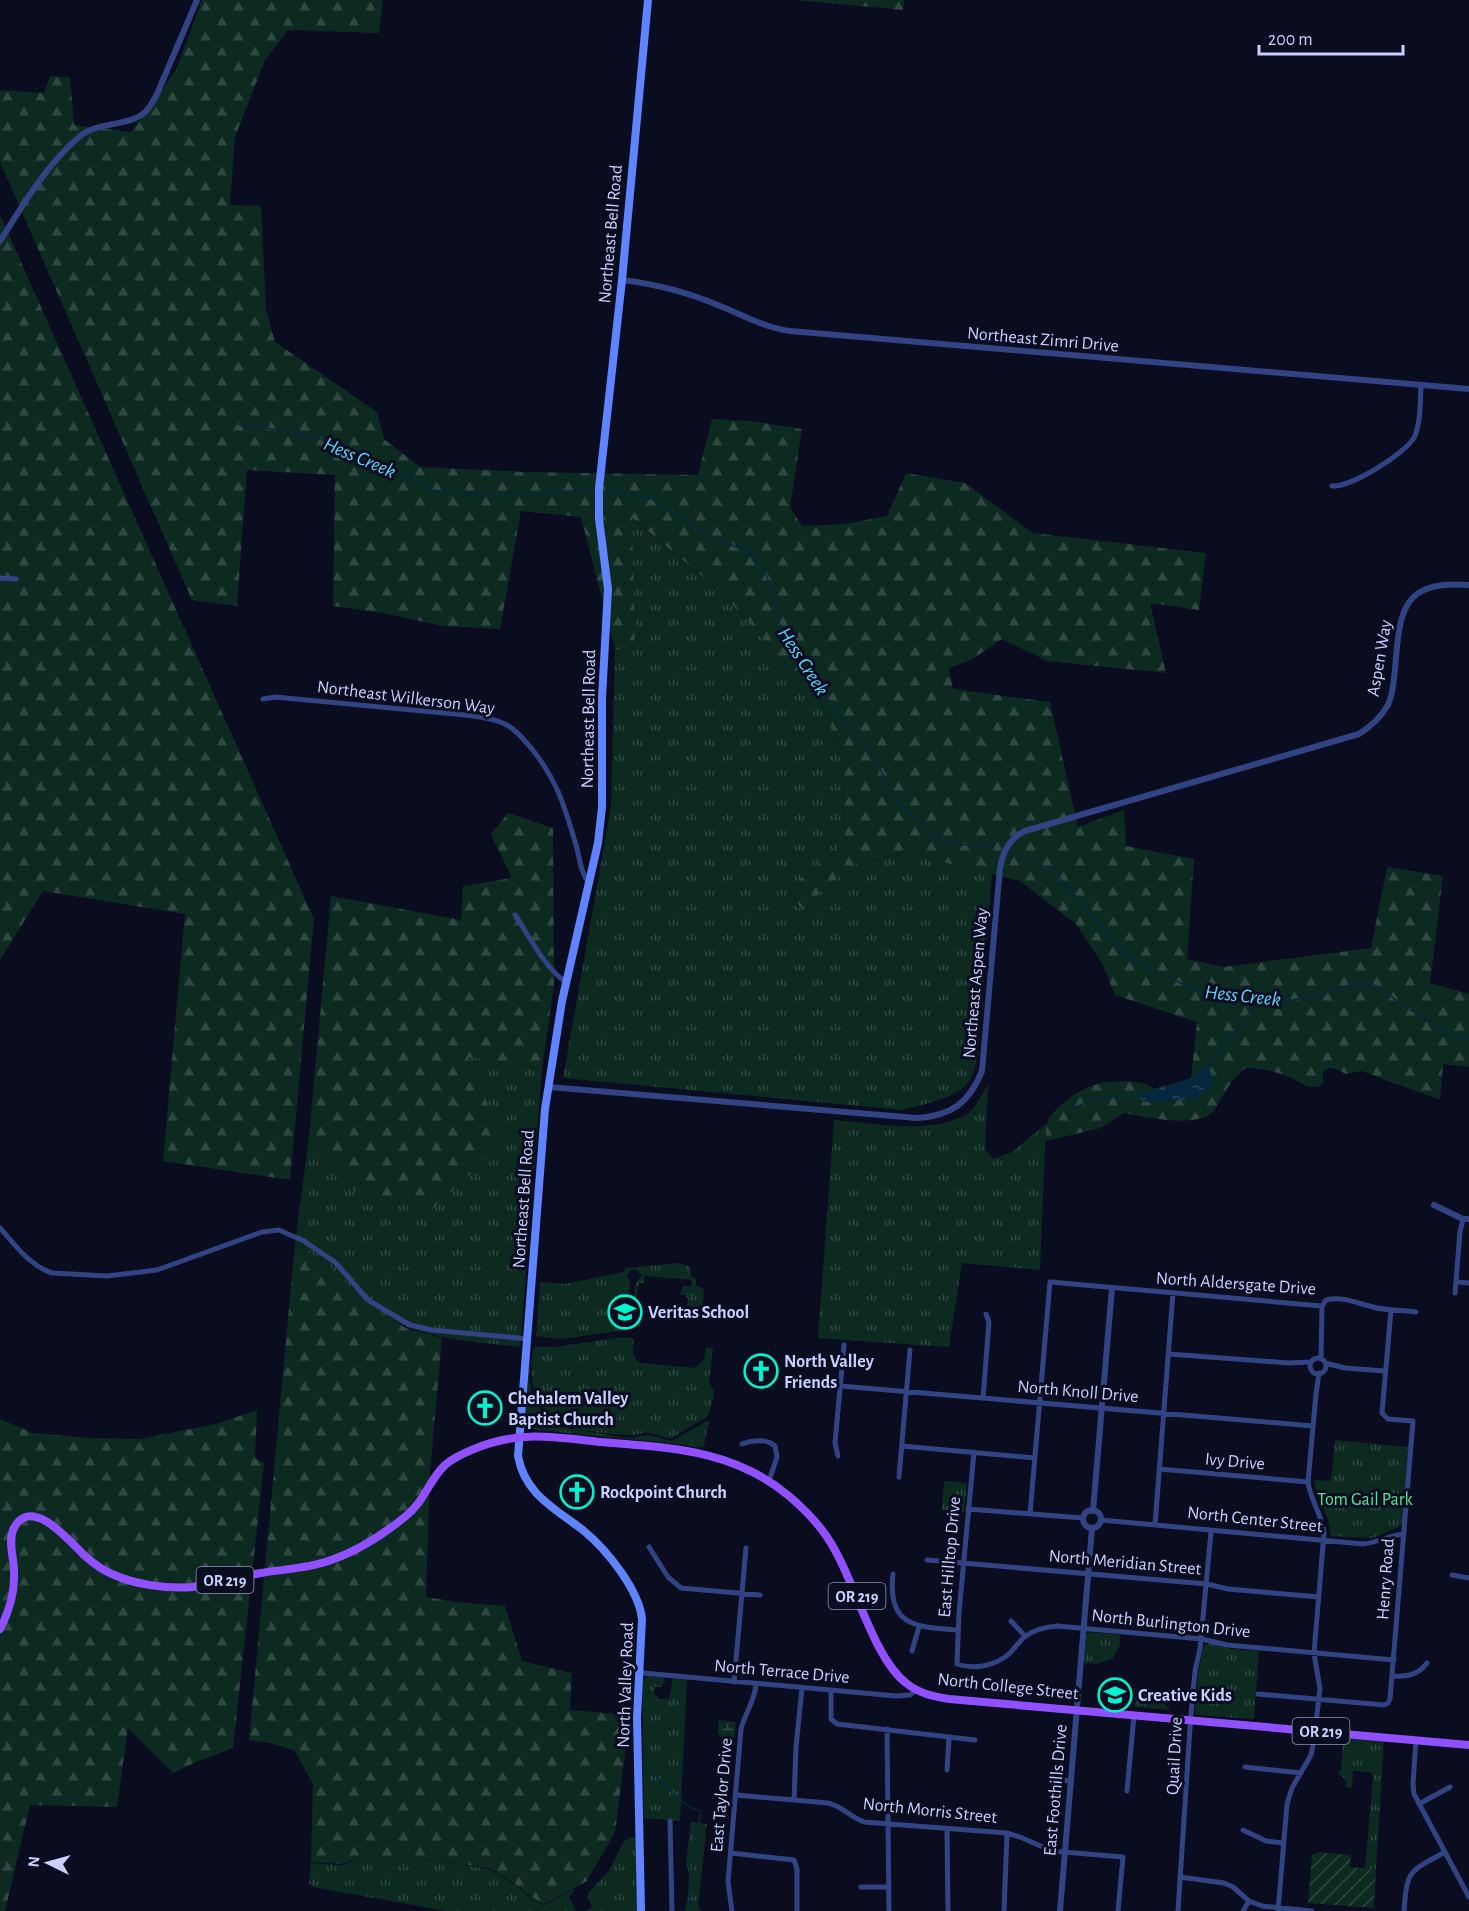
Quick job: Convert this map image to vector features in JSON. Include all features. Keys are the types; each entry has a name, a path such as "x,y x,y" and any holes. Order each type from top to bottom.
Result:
{"main road":[{"name":"Northeast Bell Road","path":"520,1436 543,1131 566,982 600,831 603,784 602,690 608,589 598,510 599,488 622,280 648,0"},
{"name":"North College Street","path":"520,1436 567,1438 693,1451 734,1463 769,1481 804,1510 827,1536 844,1566 884,1655 899,1677 916,1690 949,1700 1469,1745"},
{"name":"OR 219","path":"0,1629 9,1609 13,1583 12,1534 19,1521 27,1517 47,1520 86,1556 110,1573 142,1583 193,1587 318,1564 345,1555 418,1506 439,1472 451,1460 500,1440 520,1436"},
{"name":"North Valley Road","path":"520,1436 518,1456 527,1482 546,1504 594,1541 627,1582 640,1604 642,1619 637,1717 640,1911"}],"street":[{"path":"0,241 46,172 78,138 102,125 137,118 149,108 197,0"},
{"name":"Northeast Zimri Drive","path":"622,280 647,284 704,300 782,330 875,340 1469,389"},
{"path":"1332,486 1344,485 1366,474 1411,443 1418,427 1421,385"},
{"path":"0,578 16,579"},
{"name":"Aspen Way","path":"1382,714 1393,689 1399,625 1407,605 1420,592 1437,585 1469,585"},
{"name":"Northeast Wilkerson Way","path":"263,699 275,697 465,715 506,724 524,739 556,783 582,871 589,883"},
{"name":"Northeast Aspen Way","path":"549,1087 917,1118 929,1118 949,1112 968,1097 982,1071 1000,868 1005,849 1010,841 1025,831 1348,738 1367,729 1382,714"},
{"path":"515,915 560,978 566,982"},
{"path":"1434,1205 1466,1219 1460,1232 1455,1293"},
{"path":"0,1228 24,1254 44,1271 107,1276 164,1269 262,1232 279,1230 295,1235 328,1257 345,1271 368,1299 410,1325 432,1330 528,1339"},
{"name":"North Aldersgate Drive","path":"1040,1403 1050,1282 1322,1306 1326,1300 1352,1300 1371,1307 1416,1311"},
{"path":"1456,1282 1469,1283"},
{"path":"1093,1510 1112,1288"},
{"path":"1155,1525 1173,1293"},
{"path":"1278,1910 1288,1796 1311,1755 1320,1689 1314,1653 1324,1541 1323,1523 1310,1495 1308,1482 1322,1306"},
{"path":"1168,1354 1385,1371 1391,1310"},
{"path":"983,1398 989,1323 986,1314"},
{"path":"838,1456 835,1443 844,1345"},
{"path":"899,1477 910,1350"},
{"name":"Henry Road","path":"1319,1699 1384,1705 1389,1703 1413,1421 1388,1419 1382,1413 1385,1371"},
{"name":"North Knoll Drive","path":"840,1386 1313,1426"},
{"path":"1030,1514 1040,1403"},
{"path":"742,1444 752,1441 770,1442 775,1446 778,1452 769,1481"},
{"path":"902,1446 1035,1458"},
{"name":"East Hilltop Drive","path":"957,1664 963,1563 974,1452"},
{"name":"Ivy Drive","path":"1159,1469 1308,1482"},
{"path":"968,1509 1083,1518"},
{"path":"1093,1510 1098,1513 1101,1520 1097,1527 1092,1528 1084,1524 1083,1518 1093,1510"},
{"name":"North Center Street","path":"1101,1520 1206,1529 1212,1532 1363,1544 1382,1542 1404,1534"},
{"name":"East Foothills Drive","path":"1060,1911 1092,1528"},
{"name":"Quail Drive","path":"1178,1911 1195,1671 1202,1639 1212,1532"},
{"path":"649,1547 668,1577 681,1588 760,1595"},
{"path":"734,1682 746,1548"},
{"name":"North Meridian Street","path":"927,1560 1206,1584 1227,1589 1319,1597"},
{"path":"892,1574 892,1594 898,1611 909,1623 919,1627 958,1630"},
{"path":"1452,1575 1469,1578"},
{"path":"1011,1621 1025,1636"},
{"path":"912,1651 919,1627"},
{"name":"North Burlington Drive","path":"957,1664 975,1666 994,1663 1010,1653 1025,1636 1048,1627 1202,1639 1227,1645 1394,1660"},
{"path":"1392,1676 1414,1674 1427,1663"},
{"name":"North Terrace Drive","path":"643,1673 904,1696 916,1690"},
{"name":"East Taylor Drive","path":"732,1911 728,1891 741,1729 753,1701 756,1684"},
{"path":"794,1800 802,1688"},
{"path":"831,1690 831,1714 834,1723 975,1740"},
{"path":"1258,1694 1319,1699"},
{"path":"1127,1791 1134,1715"},
{"path":"887,1730 890,1911"},
{"path":"947,1770 949,1737"},
{"path":"1416,1740 1414,1794 1469,1897"},
{"path":"1245,1767 1301,1773"},
{"path":"1051,1779 1071,1781"},
{"path":"1419,1804 1450,1787"},
{"name":"North Morris Street","path":"736,1795 836,1804 864,1822 1007,1833 1048,1850 1123,1857 1118,1911"},
{"path":"670,1821 672,1911"},
{"path":"947,1829 948,1911"},
{"path":"1243,1830 1266,1841 1283,1843"},
{"path":"1004,1911 1007,1833"},
{"path":"1404,1911 1409,1875 1445,1852"},
{"path":"731,1853 794,1860 797,1869 797,1911"},
{"path":"1180,1877 1224,1882 1249,1901 1262,1906 1278,1910 1312,1911"},
{"path":"861,1887 889,1887"},
{"path":"1243,1911 1249,1901"}],"green space":[{"path":"202,0 383,0 379,33 288,30 265,60 235,137 230,205 261,206 266,309 275,342 377,412 384,439 420,467 526,472 698,475 712,419 751,421 802,429 790,507 802,526 844,524 887,516 906,473 965,483 1033,533 1206,553 1199,610 1150,603 1166,673 1047,661 1002,639 971,660 949,668 953,689 1050,702 1078,827 1124,810 1126,846 1194,859 1187,959 1224,967 1371,948 1387,867 1443,876 1430,983 1469,994 1469,1067 1443,1064 1440,1100 1362,1071 1346,1074 1329,1068 1323,1072 1323,1083 1320,1086 1311,1087 1275,1072 1246,1068 1232,1082 1215,1109 1198,1119 1172,1120 1124,1113 1101,1128 1046,1141 1046,1125 1050,1117 1067,1100 1088,1087 1100,1083 1125,1081 1142,1083 1154,1089 1191,1078 1197,1022 1115,995 1103,965 1076,924 1020,881 935,860 909,851 853,865 801,909 788,889 845,842 841,761 828,712 719,590 632,518 635,649 615,649 581,517 521,511 500,629 443,626 382,613 333,606 335,475 247,470 237,606 192,600 0,162 0,90 44,93 50,76 70,78 74,125 131,132 176,70"},
{"path":"796,0 904,0 903,10"},
{"path":"0,215 314,919 290,1180 163,1161 185,914 43,891 0,960"},
{"path":"631,518 719,590 828,712 841,761 845,842 788,889 800,909 853,865 910,851 935,860 992,874 978,1053 969,1081 962,1089 936,1101 901,1110 563,1078 611,807 615,649 635,649"},
{"path":"508,813 553,828 554,985 542,1069 468,1057 502,1139 480,1165 432,1209 354,1190 309,1137 331,896 461,920 463,886 512,878 491,834"},
{"path":"468,1056 542,1069 520,1347 433,1335 394,1321 355,1294 327,1265 295,1244 309,1137 354,1190"},
{"path":"988,1085 985,1149 994,1159 1012,1152 1046,1124 1040,1270 962,1263 949,1347 818,1338 834,1120 904,1126 940,1124 970,1112"},
{"path":"295,1244 338,1273 354,1293 387,1317 408,1329 442,1338 430,1472 426,1597 505,1606 522,1661 572,1673 570,1710 630,1715 615,1832 587,1881 543,1905 488,1868 423,1858 365,1857 342,1864 311,1862 313,1784 295,1751 272,1743 249,1740"},
{"path":"679,1263 690,1267 691,1276 696,1279 696,1286 704,1290 701,1320 692,1319 693,1313 686,1312 688,1298 680,1295 683,1286 691,1287 692,1280 645,1276 644,1283 639,1283 635,1308 642,1309 640,1327 633,1327 635,1286 640,1277 643,1277 637,1270 630,1270 627,1277 630,1281 625,1330 561,1339 536,1336 540,1282 565,1284 624,1272 626,1268"},
{"path":"624,1337 634,1338 634,1356 642,1363 694,1368 704,1360 706,1347 713,1349 709,1382 714,1397 708,1416 672,1438 650,1433 631,1435 577,1429 565,1426 546,1413 532,1382 534,1347 554,1347"},
{"path":"531,1349 529,1378 532,1394 542,1412 560,1427 629,1438 648,1435 672,1441 709,1420 704,1446 701,1448 527,1429 524,1423"},
{"path":"257,1410 255,1458 264,1463 233,1748 173,1773 128,1728 117,1807 30,1805 5,1911 0,1911 0,1419 33,1433 89,1438 139,1439 216,1424"},
{"name":"Tom Gail Park","path":"1335,1440 1408,1447 1403,1524 1401,1526 1373,1538 1331,1536 1314,1480 1331,1481"},
{"path":"944,1481 967,1483 964,1512 942,1510"},
{"path":"1091,1632 1120,1635 1120,1645 1113,1658 1097,1664 1084,1663 1086,1635"},
{"path":"1211,1643 1231,1649 1259,1651 1254,1719 1196,1715 1198,1673 1204,1645"},
{"path":"648,1676 665,1679 662,1687 655,1687 654,1695 658,1696 658,1699 669,1699 673,1678 687,1679 680,1821 644,1818 642,1681"},
{"path":"1161,1690 1163,1703 1171,1710 1135,1707 1136,1691 1148,1696"},
{"path":"719,1720 736,1722 734,1738 721,1737 718,1733"},
{"path":"1336,1737 1384,1741 1376,1869 1365,1868 1373,1777 1370,1772 1353,1771 1352,1787 1347,1788 1345,1779 1338,1773 1341,1770 1343,1745"},
{"path":"691,1822 707,1824 698,1905 701,1911 685,1911 689,1874 686,1862"},
{"path":"636,1837 637,1911 585,1911 592,1907 588,1893 609,1871 624,1841"},
{"path":"1318,1852 1351,1855 1350,1867 1376,1869 1374,1908 1308,1903 1312,1855"},
{"path":"365,1857 423,1858 488,1869 543,1906 574,1889 569,1897 576,1911 446,1911 313,1887 309,1883 311,1863 342,1865"}],"water":[{"path":"1207,1066 1212,1078 1211,1087 1205,1093 1183,1100 1159,1102 1143,1101 1139,1096 1185,1081"}],"waterway":[{"name":"Hess Creek","path":"237,424 298,433 343,446 393,468 431,490 489,496 589,490"},
{"name":"Hess Creek","path":"606,490 650,498 718,540 749,552 767,576 779,623 824,694 876,761 890,789 906,811 940,839 964,845 995,845"},
{"name":"Hess Creek","path":"1014,852 1055,872 1132,961 1205,994 1258,1002 1278,1002 1319,996 1355,983 1374,985 1443,1032 1469,1040"},
{"path":"1207,1068 1257,1003"},
{"path":"1073,1108 1098,1098 1139,1096"},
{"path":"643,1763 677,1798 701,1811 699,1823 696,1825 691,1888"},
{"path":"689,1911 691,1893"}],"place":[{"name":"Veritas School","path":"625,1312"},
{"name":"North Valley Friends","path":"761,1371"},
{"name":"Chehalem Valley Baptist Church","path":"485,1408"},
{"name":"Rockpoint Church","path":"577,1492"},
{"name":"Creative Kids","path":"1115,1695"}]}
